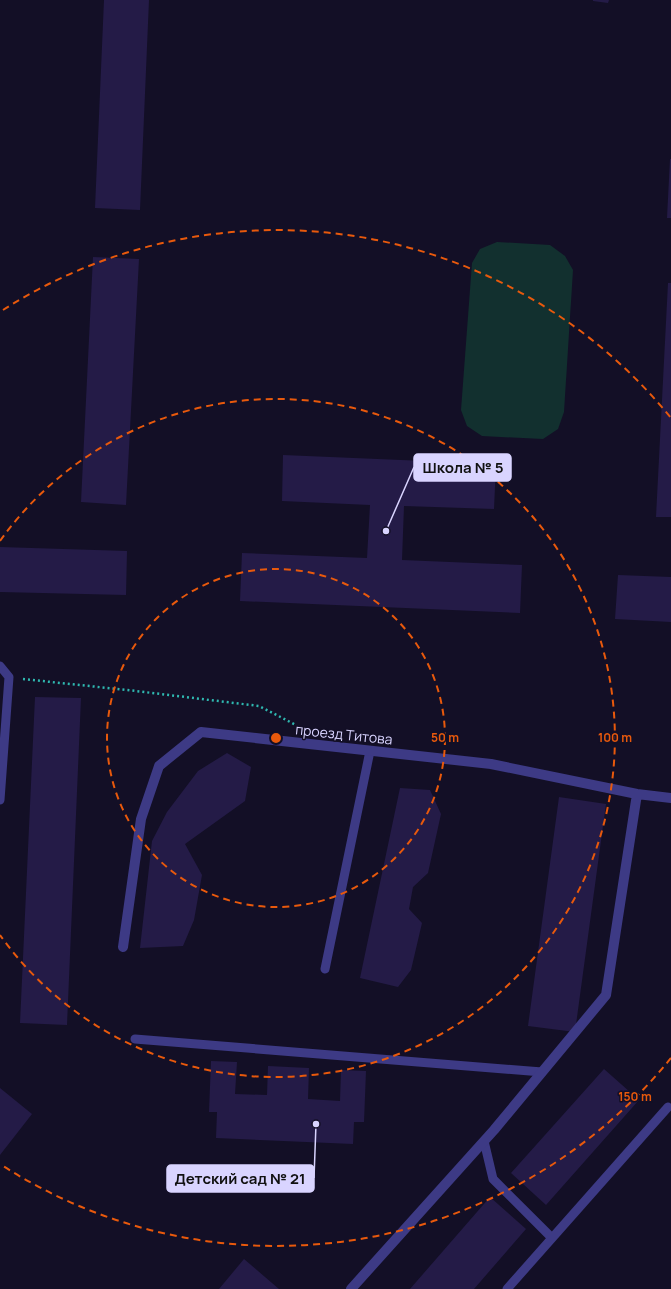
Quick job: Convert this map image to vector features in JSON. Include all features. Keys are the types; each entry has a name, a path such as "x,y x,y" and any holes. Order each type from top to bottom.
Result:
{"street":[{"name":"проезд Титова","path":"123,947 141,819 159,766 201,732 491,764 637,794 671,798"},
{"path":"351,1289 484,1141 606,995 637,794"}],"lane":[{"path":"0,666 9,677 0,800"},
{"path":"324,969 370,750"},
{"path":"135,1039 542,1072"},
{"path":"507,1289 668,1107"},
{"path":"484,1141 493,1179 552,1238"}],"path":[{"path":"9,677 136,690 259,706 300,727"}],"green space":[{"path":"497,242 550,245 565,256 573,270 564,412 558,429 543,439 482,436 467,426 461,410 472,263 480,249"}],"building":[{"path":"104,0 149,0 140,210 95,208"},
{"path":"593,0 609,0 608,3"},
{"path":"670,159 671,218 667,218"},
{"path":"93,257 139,259 126,505 81,502"},
{"path":"668,283 671,283 671,517 656,517"},
{"path":"283,455 496,464 494,509 404,506 402,560 522,565 520,613 240,601 242,553 367,558 370,505 282,501"},
{"path":"0,547 127,551 126,595 0,592"},
{"path":"618,575 671,577 671,622 615,619"},
{"path":"35,697 81,698 67,1025 20,1023"},
{"path":"227,753 251,767 245,801 185,844 202,875 194,920 183,946 140,948 152,841 167,812 198,771"},
{"path":"400,788 430,790 441,814 428,873 413,887 409,909 422,923 411,970 398,987 360,978"},
{"path":"559,797 606,804 575,1032 528,1026"},
{"path":"211,1061 237,1062 235,1094 267,1095 268,1066 309,1068 308,1099 340,1101 341,1070 366,1071 364,1122 354,1122 353,1144 216,1138 217,1112 209,1112"},
{"path":"604,1069 639,1100 546,1205 511,1173"},
{"path":"0,1088 32,1114 0,1155"},
{"path":"490,1197 526,1229 474,1289 410,1289"},
{"path":"244,1259 279,1289 219,1289"}],"place":[{"name":"Школа № 5","path":"386,531"},
{"name":"Детский сад № 21","path":"316,1124"}]}
